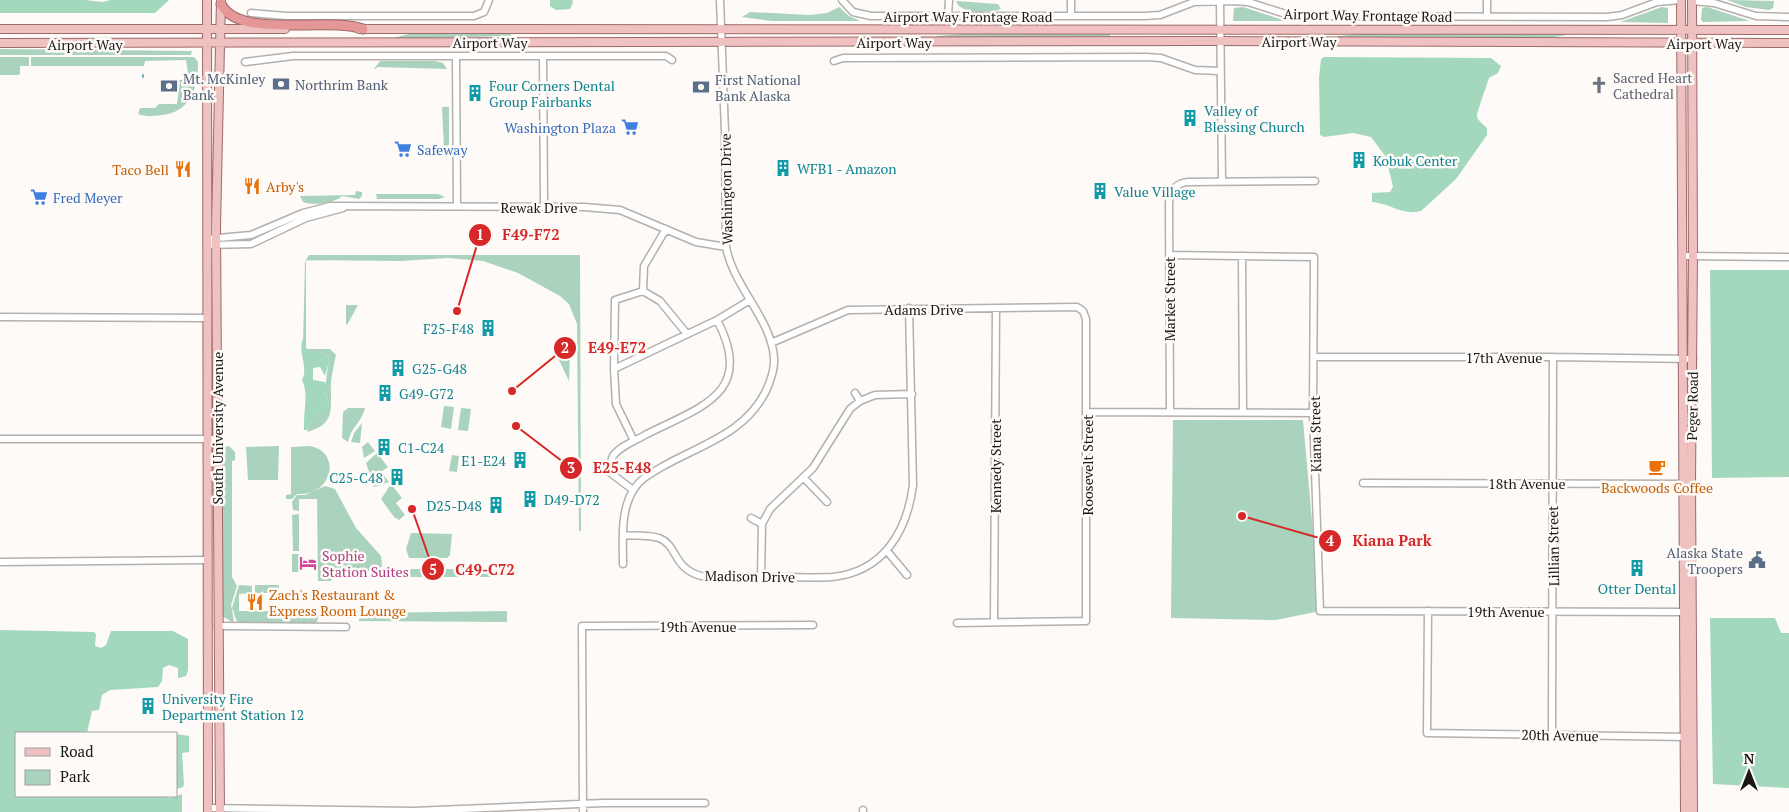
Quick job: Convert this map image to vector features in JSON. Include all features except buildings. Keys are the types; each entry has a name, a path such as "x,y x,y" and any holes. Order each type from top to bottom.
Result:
{"highway":[{"path":"221,2 226,12 247,22 346,24 363,29"}],"main road":[{"name":"South University Avenue","path":"207,0 208,439 206,584 208,810"},
{"name":"Peger Road","path":"1681,0 1689,737 1693,812"},
{"name":"Peger Road","path":"1687,484 1693,359 1692,0"},
{"name":"South University Avenue","path":"220,810 216,242 221,2"},
{"name":"Airport Way","path":"0,29 1789,30"},
{"name":"Airport Way","path":"0,43 220,44 722,41 1789,43"},
{"name":"Peger Road","path":"1685,812 1689,737"}],"street":[{"path":"251,13 294,16 474,16 484,12 489,0"},
{"name":"Washington Drive","path":"633,490 644,478 670,462 718,440 739,426 753,413 768,386 773,372 772,343 729,263 726,247 725,132 720,0"},
{"name":"Airport Way Frontage Road","path":"842,0 850,9 860,15 871,16 1155,16 1189,3 1220,1 1248,2 1292,16 1613,16 1657,2 1681,0"},
{"path":"948,16 949,0"},
{"path":"1071,0 1071,16"},
{"path":"1487,0 1487,16"},
{"path":"1692,0 1714,3 1756,16 1789,17"},
{"path":"1220,1 1222,181 1315,181"},
{"path":"246,62 293,56 666,56 672,60"},
{"path":"456,56 457,206"},
{"path":"543,56 544,207"},
{"path":"834,61 843,58 1146,57 1161,58 1195,70 1220,71"},
{"name":"Market Street","path":"1170,412 1169,203 1175,187 1183,182 1222,181"},
{"name":"Rewak Drive","path":"207,242 251,244 306,218 344,207 457,206 614,209 634,214 701,244 726,247"},
{"path":"643,291 644,266 666,229"},
{"path":"1169,255 1242,256 1242,412"},
{"name":"Kiana Street","path":"1242,256 1314,257 1313,413 1320,611"},
{"path":"1684,256 1789,257"},
{"path":"634,441 616,404 614,369 615,300 643,291 660,301 687,334"},
{"path":"614,369 717,320 750,300"},
{"name":"Adams Drive","path":"772,343 848,310 1077,307 1083,311"},
{"name":"Madison Drive","path":"624,536 659,538 666,543 683,568 690,573 701,576 832,577 852,573 887,552 899,534 910,505 913,485 909,308"},
{"name":"Kennedy Street","path":"994,622 996,309"},
{"name":"Roosevelt Street","path":"994,622 1086,620 1087,412 1086,319 1083,311"},
{"path":"0,317 207,318"},
{"path":"622,564 625,517 633,490 608,471 613,456 634,441 707,403 725,386 731,371 730,354 717,320"},
{"name":"17th Avenue","path":"1314,357 1553,356 1693,359"},
{"name":"Lillian Street","path":"1552,735 1553,356"},
{"path":"855,393 860,401"},
{"path":"761,577 762,524 770,509 804,478 831,442 850,409 860,401 875,395 912,394"},
{"path":"1087,412 1313,413"},
{"path":"0,439 216,439"},
{"path":"804,478 827,502"},
{"name":"18th Avenue","path":"1363,483 1687,484"},
{"path":"751,518 762,524"},
{"path":"887,552 907,575"},
{"path":"0,562 207,560"},
{"name":"19th Avenue","path":"1320,611 1688,612"},
{"name":"20th Avenue","path":"1428,611 1427,733 1689,737"},
{"path":"957,623 994,622"},
{"name":"19th Avenue","path":"582,804 582,626 813,624"},
{"path":"218,626 346,627"},
{"path":"208,810 413,811 582,804 705,803"},
{"path":"582,804 583,812"}],"green space":[{"path":"0,0 85,0 103,2 110,0 169,0 155,13 0,13"},
{"path":"550,0 572,0 573,2 570,9 556,10 550,6"},
{"path":"1727,0 1774,1 1773,8 1769,10 1746,7"},
{"path":"956,1 998,4 1001,9 983,12 969,11 959,6"},
{"path":"839,7 849,16 860,21 772,21 742,17 750,12 810,15 827,13"},
{"path":"1243,7 1286,21 1233,21 1234,8"},
{"path":"1662,7 1668,8 1668,23 1620,22"},
{"path":"1707,7 1750,21 1703,22 1701,20 1702,8"},
{"path":"413,33 511,34 511,36 389,39"},
{"path":"962,34 1110,34 1110,36 936,38 936,36"},
{"path":"1360,34 1567,35 1548,38 1337,38 1337,36"},
{"path":"0,49 192,51 191,55 0,55"},
{"path":"0,57 29,57 29,66 20,66 20,74 18,75 0,75"},
{"path":"31,57 194,57 198,62 198,71 194,89 186,104 172,113 147,116 138,114 140,108 155,108 159,104 177,104 180,81 171,80 189,80 186,60 145,61 144,66 31,66"},
{"path":"1324,57 1491,58 1501,66 1498,73 1489,78 1477,115 1478,119 1487,129 1487,135 1456,179 1421,211 1403,211 1372,202 1372,193 1390,192 1393,187 1386,157 1371,137 1353,133 1324,137 1320,135 1319,78 1321,59"},
{"path":"380,61 435,61 443,63 447,69 378,67 373,70"},
{"path":"442,107 449,107 449,144 446,149 444,149"},
{"path":"356,191 362,192 362,196 359,199 342,196 329,202 317,204 303,202 300,196 355,195"},
{"path":"376,194 438,194 445,197 439,199 377,199"},
{"path":"309,255 580,255 581,531 579,531 577,324 569,304 560,296 518,273 483,261 448,258 400,261 306,260"},
{"path":"306,260 306,349 330,349 336,355 331,382 331,407 328,419 317,429 307,432 310,422 316,413 329,403 324,392 330,358 321,352 308,352 303,345"},
{"path":"1710,270 1789,270 1789,477 1712,478"},
{"path":"346,305 358,305 347,325 346,324"},
{"path":"303,339 308,352 321,352 330,358 325,376 320,367 313,368 313,380 325,382 327,387 324,392 329,403 327,409 316,413 307,430 304,430 305,391 302,380 304,370 301,349"},
{"path":"565,353 570,354 569,381 558,358"},
{"path":"444,406 454,407 451,429 441,427"},
{"path":"348,408 365,408 348,442 342,438 343,412"},
{"path":"461,408 471,409 468,431 458,430"},
{"path":"1173,420 1303,420 1320,611 1276,620 1171,618"},
{"path":"362,423 360,443 351,442 354,433"},
{"path":"368,442 375,451 364,458 362,447"},
{"path":"229,446 235,452 235,460 232,461 232,577 237,586 231,605 234,621 232,622 222,616 222,451 224,447"},
{"path":"279,446 278,480 248,480 246,447"},
{"path":"310,446 320,450 327,456 329,473 319,488 309,493 297,494 292,499 286,499 286,495 291,494 291,447"},
{"path":"377,453 388,467 381,472 389,482 374,487 366,463"},
{"path":"452,455 459,456 457,472 449,471"},
{"path":"391,484 402,498 396,503 405,515 399,520 394,517 381,499"},
{"path":"325,486 335,489 356,528 381,556 382,566 379,571 337,573 331,581 318,581 317,499 299,499 299,511 293,510 292,502 297,495 305,495"},
{"path":"299,514 299,551 293,551 292,515"},
{"path":"411,533 452,534 450,555 447,558 409,558 406,549"},
{"path":"292,554 299,554 299,572 292,572"},
{"path":"397,569 491,569 495,573 492,577 398,577 394,573"},
{"path":"239,585 252,586 252,593 239,594 239,611 312,611 312,615 319,615 316,624 237,622 232,608"},
{"path":"255,585 279,585 279,593 255,593"},
{"path":"507,611 507,622 359,621 359,617 368,617 369,613"},
{"path":"1710,618 1775,618 1781,633 1789,633 1789,788 1713,784"},
{"path":"0,630 94,632 96,634 95,646 101,648 106,645 111,631 173,631 188,639 188,670 186,676 178,678 178,668 169,665 163,668 162,681 158,687 110,690 102,695 99,710 92,711 87,732 15,732 15,797 171,798 182,794 182,812 0,812"},
{"path":"178,734 189,736 189,752 182,753 183,787 178,788"}],"place":[{"name":"Northrim Bank","path":"281,84"},
{"name":"Sacred Heart Cathedral","path":"1599,85"},
{"name":"Mt. McKinley Bank","path":"169,86"},
{"name":"First National Bank Alaska","path":"701,87"},
{"name":"Four Corners Dental Group Fairbanks","path":"475,93"},
{"name":"Valley of Blessing Church","path":"1190,118"},
{"name":"Washington Plaza","path":"630,127"},
{"name":"Safeway","path":"403,149"},
{"name":"Kobuk Center","path":"1359,160"},
{"name":"WFB1 - Amazon","path":"783,168"},
{"name":"Taco Bell","path":"183,169"},
{"name":"Arby's","path":"252,186"},
{"name":"Value Village","path":"1100,191"},
{"name":"Fred Meyer","path":"39,197"},
{"name":"F49-F72","path":"457,311"},
{"name":"F25-F48","path":"488,328"},
{"name":"G25-G48","path":"398,368"},
{"name":"E49-E72","path":"512,391"},
{"name":"G49-G72","path":"385,393"},
{"name":"E25-E48","path":"516,426"},
{"name":"C1-C24","path":"384,447"},
{"name":"E1-E24","path":"520,460"},
{"name":"Backwoods Coffee","path":"1657,467"},
{"name":"C25-C48","path":"397,477"},
{"name":"D49-D72","path":"530,499"},
{"name":"D25-D48","path":"496,505"},
{"name":"C49-C72","path":"412,509"},
{"name":"Kiana Park","path":"1242,516"},
{"name":"Alaska State Troopers","path":"1757,560"},
{"name":"Sophie Station Suites","path":"308,563"},
{"name":"Otter Dental","path":"1637,568"},
{"name":"Zach's Restaurant & Express Room Lounge","path":"255,602"},
{"name":"University Fire Department Station 12","path":"148,706"}]}
